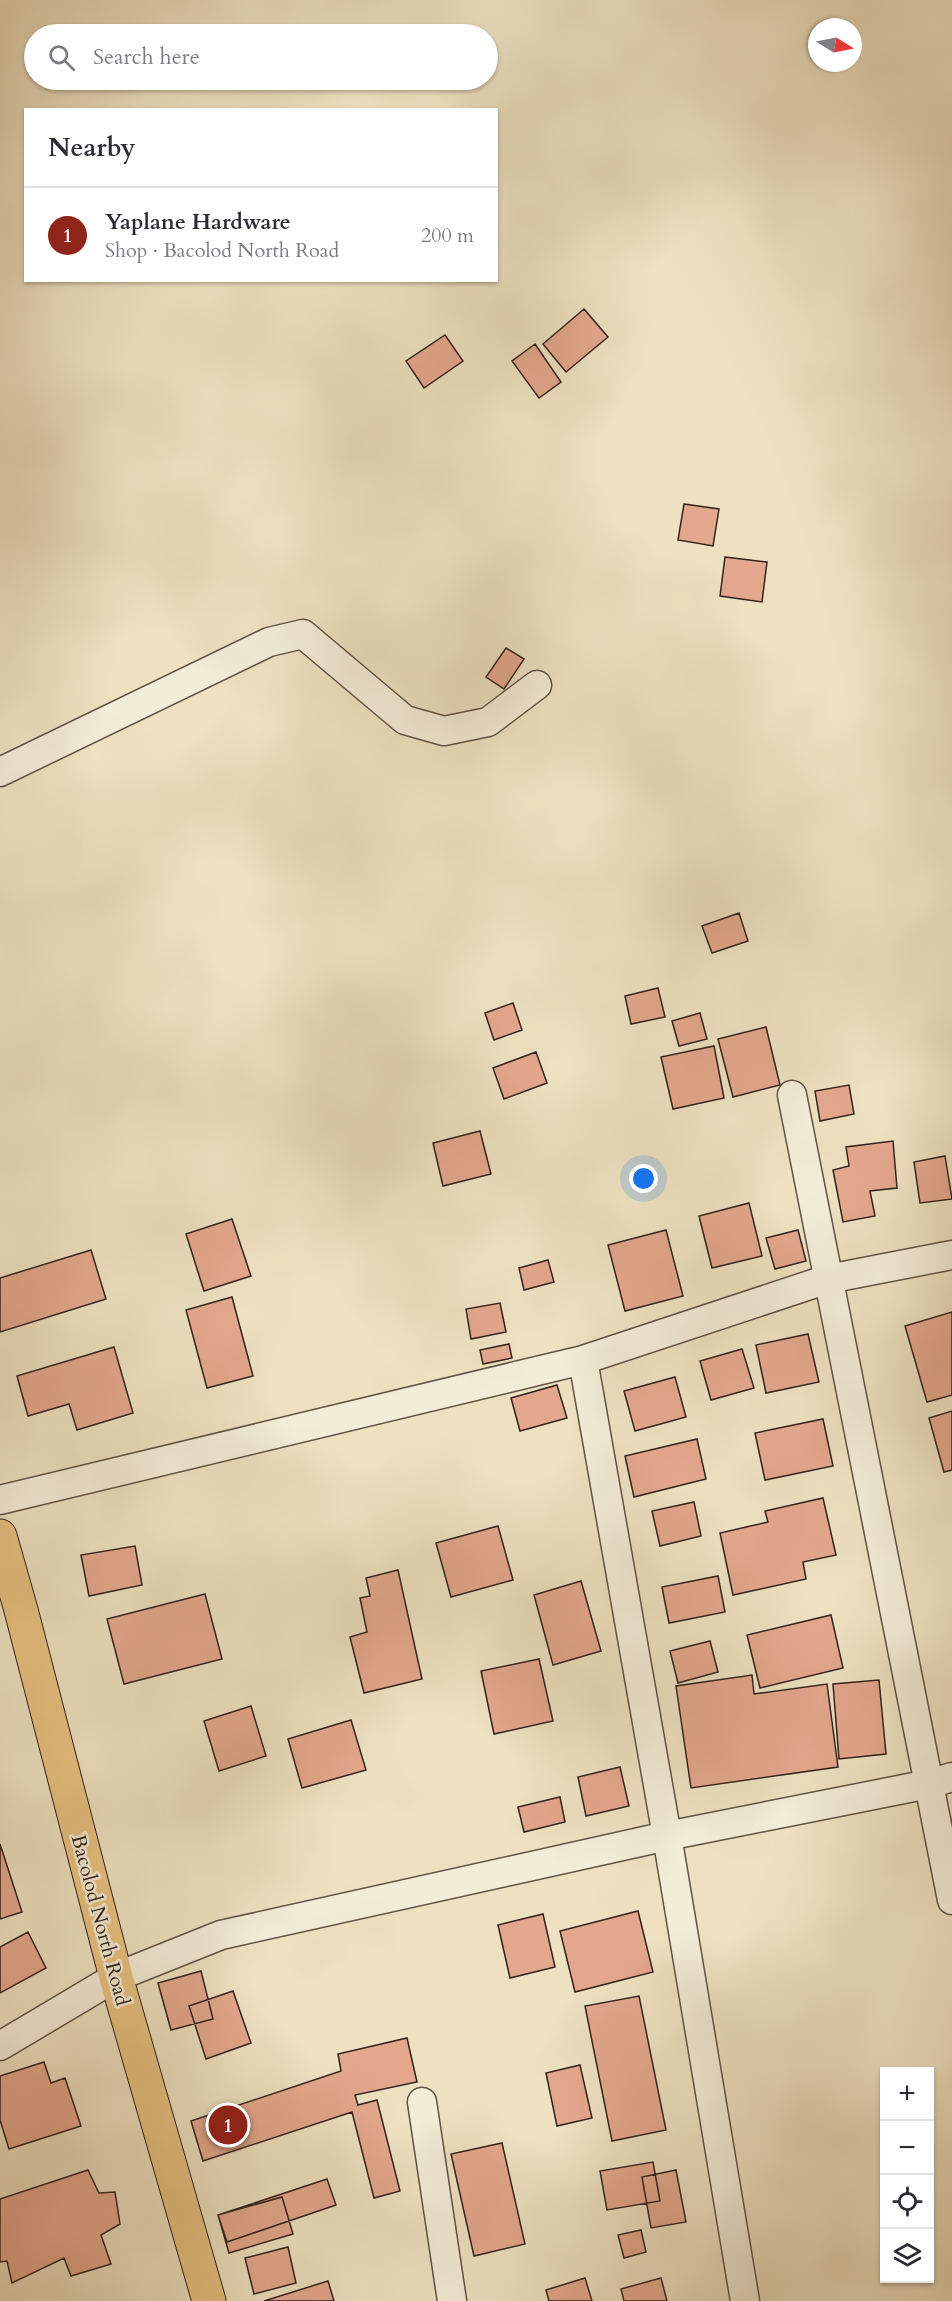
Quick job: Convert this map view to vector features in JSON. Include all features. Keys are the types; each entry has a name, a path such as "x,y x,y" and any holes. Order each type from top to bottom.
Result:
{"highway":[{"name":"Bacolod North Road","path":"0,1536 116,1977 209,2301"}],"street":[{"path":"0,772 269,642 303,634 405,720 444,730 488,722 537,685"},
{"path":"792,1095 828,1279 940,1780 952,1900"},
{"path":"0,1500 584,1360 828,1279 952,1255"},
{"path":"584,1360 745,2301"},
{"path":"0,2046 116,1977 220,1935 667,1836 940,1780"},
{"path":"422,2102 452,2301"}],"building":[{"path":"584,309 608,337 566,372 543,344"},
{"path":"445,335 463,361 424,388 406,361"},
{"path":"535,344 561,382 539,398 512,361"},
{"path":"684,504 719,509 713,546 678,540"},
{"path":"725,557 767,562 762,602 720,596"},
{"path":"506,648 524,659 504,689 486,677"},
{"path":"739,913 748,941 712,953 702,926"},
{"path":"658,988 665,1017 631,1024 625,996"},
{"path":"513,1003 522,1030 494,1040 485,1013"},
{"path":"700,1013 707,1039 679,1046 672,1021"},
{"path":"766,1027 780,1085 733,1097 718,1039"},
{"path":"714,1046 724,1098 673,1109 661,1057"},
{"path":"536,1052 547,1083 504,1099 493,1068"},
{"path":"849,1085 854,1114 820,1121 815,1091"},
{"path":"480,1131 491,1174 443,1186 433,1143"},
{"path":"893,1141 897,1188 870,1191 875,1216 843,1222 833,1170 849,1166 846,1147"},
{"path":"945,1156 952,1199 920,1203 914,1162"},
{"path":"749,1203 762,1256 712,1268 699,1216"},
{"path":"232,1219 251,1276 204,1291 186,1234"},
{"path":"666,1230 683,1296 625,1311 608,1245"},
{"path":"798,1230 806,1261 775,1269 766,1238"},
{"path":"91,1250 106,1299 0,1332 0,1278"},
{"path":"548,1260 554,1282 524,1290 519,1268"},
{"path":"232,1297 253,1376 207,1388 186,1310"},
{"path":"500,1303 506,1332 471,1339 466,1309"},
{"path":"952,1312 952,1395 927,1402 905,1326"},
{"path":"808,1334 819,1382 766,1393 756,1345"},
{"path":"509,1344 512,1358 483,1364 480,1350"},
{"path":"114,1347 133,1413 77,1430 69,1404 28,1416 17,1376"},
{"path":"742,1349 754,1388 711,1400 700,1361"},
{"path":"675,1377 686,1417 635,1431 624,1391"},
{"path":"557,1385 567,1418 520,1431 511,1398"},
{"path":"952,1411 952,1470 944,1472 929,1418"},
{"path":"823,1419 833,1466 765,1480 755,1433"},
{"path":"697,1439 706,1479 634,1497 625,1456"},
{"path":"823,1498 836,1555 803,1562 806,1579 733,1595 720,1533 768,1522 765,1511"},
{"path":"694,1502 701,1536 660,1546 652,1511"},
{"path":"498,1526 513,1580 451,1597 436,1543"},
{"path":"135,1546 142,1585 89,1596 81,1555"},
{"path":"398,1570 422,1679 364,1693 350,1637 367,1632 360,1598 370,1596 366,1578"},
{"path":"718,1576 725,1612 669,1623 662,1587"},
{"path":"581,1581 601,1651 553,1665 534,1595"},
{"path":"205,1594 222,1659 124,1684 107,1619"},
{"path":"831,1615 843,1668 760,1688 747,1635"},
{"path":"710,1641 718,1672 678,1683 670,1651"},
{"path":"539,1659 553,1721 494,1734 481,1671"},
{"path":"752,1675 754,1694 827,1684 838,1767 691,1788 676,1686"},
{"path":"879,1680 886,1754 839,1759 833,1684"},
{"path":"251,1706 266,1756 219,1771 204,1721"},
{"path":"351,1720 366,1770 302,1788 288,1739"},
{"path":"620,1767 629,1806 586,1816 578,1777"},
{"path":"560,1797 565,1822 524,1832 518,1807"},
{"path":"0,1844 22,1912 0,1919"},
{"path":"638,1911 653,1972 575,1992 560,1931"},
{"path":"543,1914 555,1967 510,1978 498,1925"},
{"path":"28,1932 46,1968 0,1993 0,1947"},
{"path":"201,1971 213,2019 171,2030 158,1983"},
{"path":"233,1991 251,2043 206,2059 189,2006"},
{"path":"639,1996 666,2130 612,2141 585,2006"},
{"path":"407,2038 417,2082 355,2095 358,2105 377,2100 400,2191 374,2198 352,2112 203,2161 191,2121 341,2071 338,2054"},
{"path":"44,2062 51,2083 65,2078 81,2126 9,2149 0,2120 0,2076"},
{"path":"580,2065 592,2118 557,2126 546,2073"},
{"path":"502,2143 525,2244 474,2256 451,2154"},
{"path":"653,2162 660,2201 607,2210 600,2171"},
{"path":"88,2170 99,2193 115,2192 120,2224 101,2235 111,2264 71,2276 64,2258 12,2283 7,2261 0,2262 0,2199"},
{"path":"676,2170 686,2222 651,2228 642,2177"},
{"path":"327,2179 336,2205 227,2242 218,2215"},
{"path":"282,2197 293,2234 229,2253 218,2215"},
{"path":"641,2230 646,2252 624,2258 618,2235"},
{"path":"288,2247 296,2283 254,2294 245,2258"},
{"path":"585,2278 592,2301 549,2301 546,2290"},
{"path":"661,2278 667,2301 624,2301 621,2289"},
{"path":"328,2281 334,2301 264,2301"}],"place":[{"name":"Yaplane Hardware","path":"228,2125"}]}
